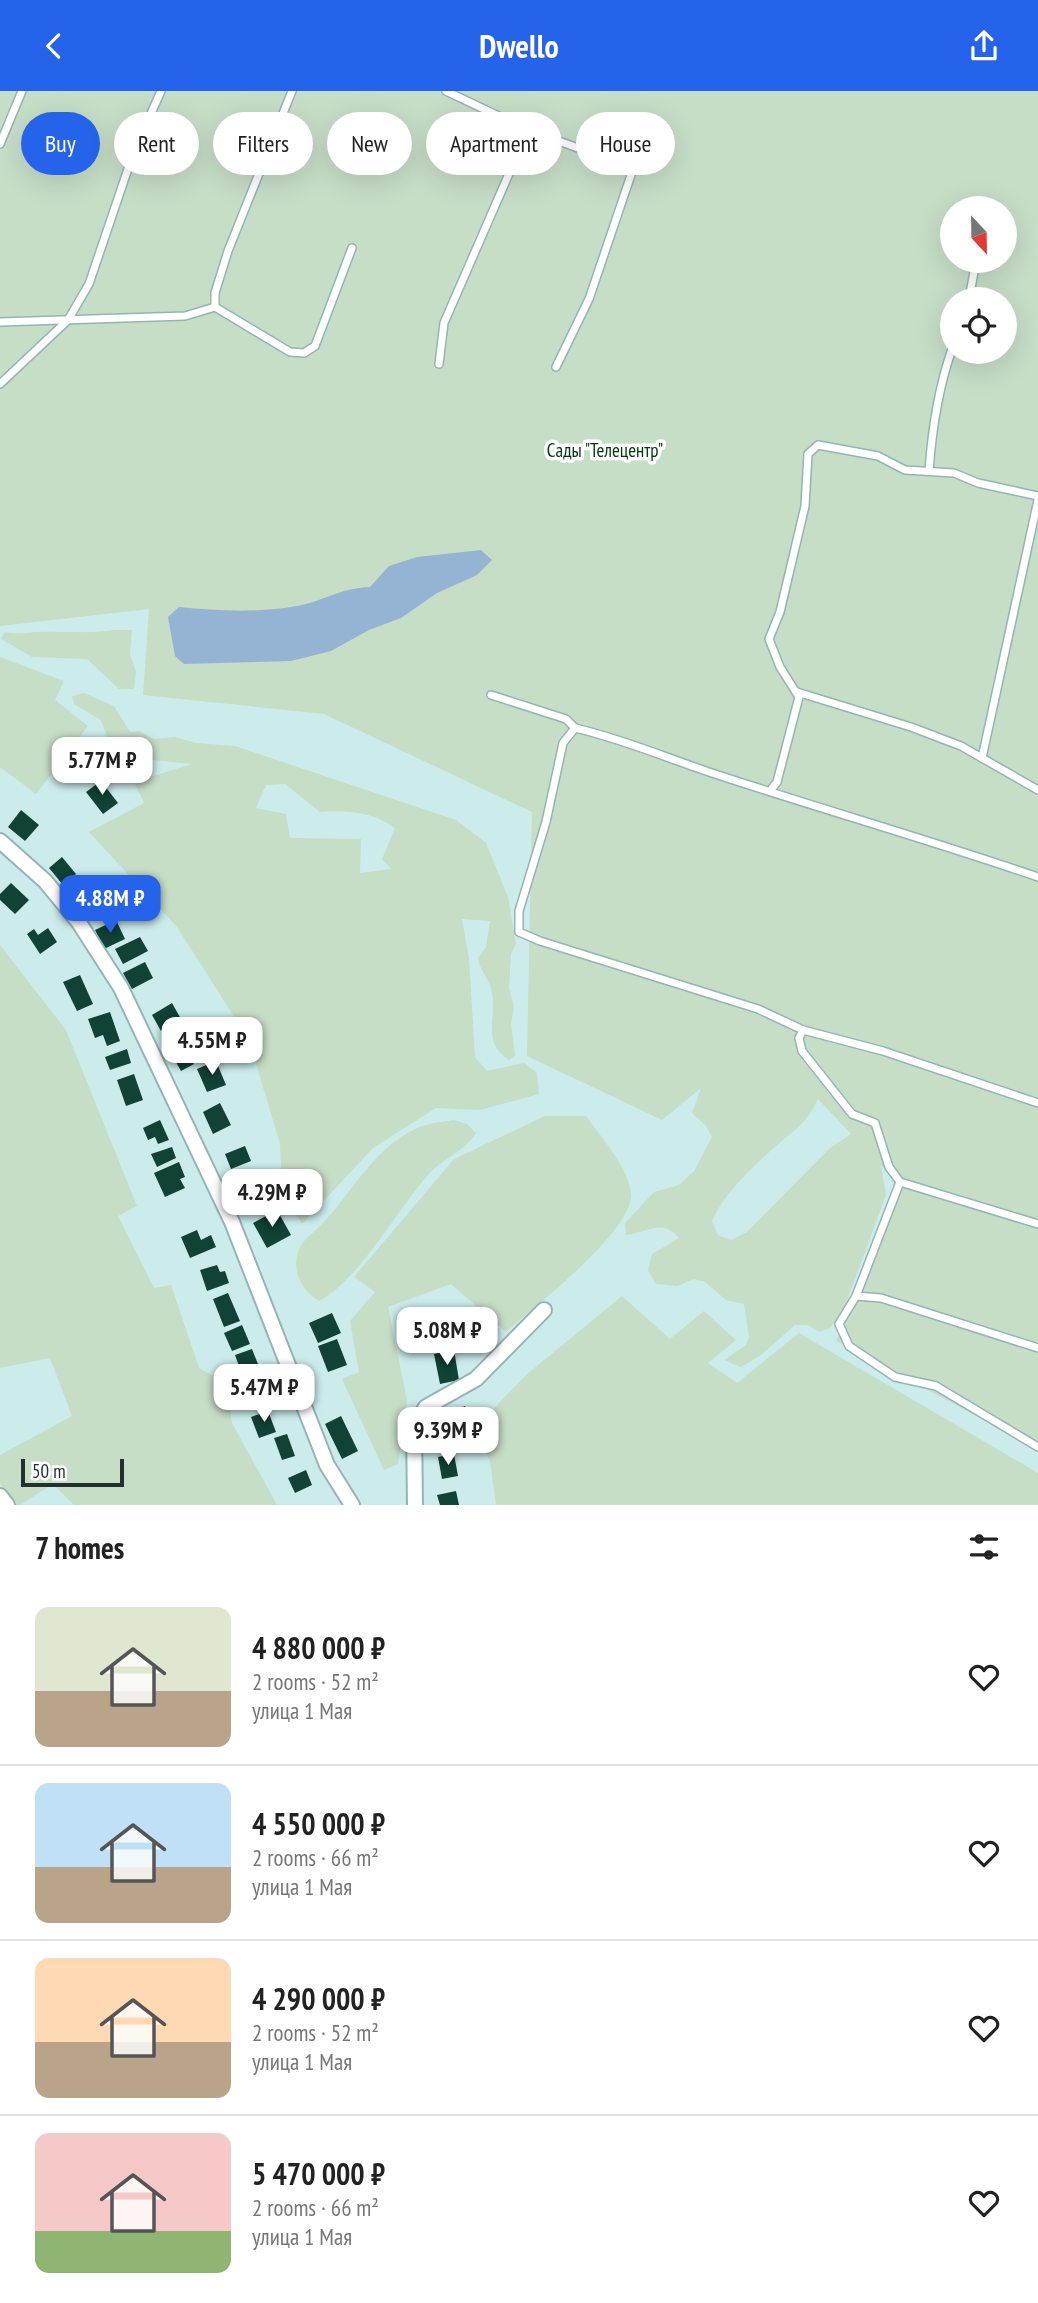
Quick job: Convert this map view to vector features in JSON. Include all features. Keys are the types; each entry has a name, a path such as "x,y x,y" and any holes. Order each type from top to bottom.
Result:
{"street":[{"path":"0,841 45,881 78,921 121,988 232,1222 327,1465 352,1505"},
{"path":"415,1505 414,1427 426,1406 475,1380 544,1310"},
{"path":"0,1496 7,1505"}],"lane":[{"path":"0,144 22,91"},
{"path":"0,384 68,320 89,283 133,154 160,91"},
{"path":"215,307 215,293 228,251 292,91"},
{"path":"446,91 491,112"},
{"path":"556,367 589,299 632,172 625,165 562,142"},
{"path":"439,364 444,323 508,175"},
{"path":"0,322 185,316 215,307 290,352 304,353 315,346 352,248"},
{"path":"929,471 933,426 947,364"},
{"path":"770,791 777,782 799,697 780,667 769,639 780,612 805,506 808,454 818,445 831,445 878,456 905,470 954,473 978,483 1038,498 982,758"},
{"path":"795,691 911,727 961,746 1038,790"},
{"path":"491,695 566,719 575,729 607,735 770,791 933,841 1038,877"},
{"path":"575,729 563,743 547,822 519,911 519,932 758,1009 803,1030 883,1051 1038,1103"},
{"path":"803,1030 799,1038 802,1051 852,1114 875,1123 888,1167 900,1182 1038,1224"},
{"path":"900,1182 856,1296 839,1324 849,1346 895,1377 936,1386 1038,1447"},
{"path":"856,1296 881,1298 1038,1348"}],"green space":[{"name":"Сады \"Телецентр\"","path":"0,91 1038,91 1038,1449 836,1341 897,1182 881,1165 886,1195 844,1309 830,1328 819,1332 808,1325 795,1325 761,1355 741,1367 724,1360 746,1345 749,1337 744,1304 726,1300 705,1282 694,1279 677,1286 656,1284 648,1270 652,1254 679,1238 661,1227 626,1235 625,1223 654,1192 679,1185 694,1171 712,1137 706,1126 692,1113 701,1088 662,1120 527,1056 532,812 324,714 143,695 149,609 0,626","holes":["818,1099 851,1134 830,1148 747,1232 731,1240 718,1235 712,1221 729,1194 751,1169 802,1123"]},
{"path":"132,630 130,654 136,672 134,689 119,689 87,659 32,657 1,639 5,632"},
{"path":"0,657 64,681 55,700 88,726 36,794 0,767"},
{"path":"84,693 114,706 130,732 139,731 154,739 175,737 196,743 235,746 456,820 486,843 508,897 516,944 511,954 509,988 514,1006 511,1024 515,1055 509,1060 495,1046 492,993 478,958 486,947 490,921 462,919 469,959 475,1057 487,1071 524,1063 537,1073 539,1094 480,1110 436,1108 373,1148 302,1224 282,1191 280,1144 249,1040 177,927 89,832 144,803 134,782 192,764 135,758 110,745 101,720 74,704 72,696","holes":["285,784 320,812 359,813 378,818 395,828 382,859 391,869 360,873 361,839 290,838 286,814 256,808 266,785"]},
{"path":"0,945 66,1030 137,1206 118,1216 154,1288 171,1285 199,1368 226,1383 232,1423 277,1505 74,1505 53,1484 20,1505 14,1505 0,1483 0,1455 72,1416 50,1358 0,1368"},
{"path":"545,1116 586,1116 625,1174 631,1195 627,1210 616,1229 599,1248 506,1332 451,1284 388,1307 407,1400 398,1464 384,1470 342,1379 359,1372 350,1321 375,1292 354,1277 454,1159"},
{"path":"454,1120 467,1124 476,1133 471,1140 428,1175 349,1277 319,1301 313,1297 303,1286 296,1267 298,1252 304,1241 331,1214 387,1148 417,1128"},
{"path":"622,1296 670,1339 704,1311 736,1340 708,1363 737,1383 799,1333 1038,1473 1038,1505 496,1505 490,1461 472,1431 526,1375"}],"water":[{"path":"481,550 492,560 477,575 437,593 401,618 369,630 331,651 291,661 184,664 175,656 168,617 179,607 238,611 297,606 349,590 370,587 389,566 417,557"}],"building":[{"path":"101,781 118,803 103,814 86,792"},
{"path":"21,810 39,825 25,841 8,827"},
{"path":"62,857 76,874 63,885 49,868"},
{"path":"11,883 29,900 15,914 0,900 0,894"},
{"path":"87,885 103,906 91,915 74,895"},
{"path":"116,920 125,939 104,949 95,930"},
{"path":"48,928 57,942 40,954 27,934 34,929 38,935"},
{"path":"140,937 148,951 123,964 115,949"},
{"path":"145,962 153,978 132,989 123,973"},
{"path":"80,975 93,1004 77,1011 63,982"},
{"path":"172,1003 181,1019 161,1031 152,1015"},
{"path":"110,1012 120,1041 107,1046 103,1035 95,1038 88,1019"},
{"path":"187,1027 195,1042 172,1054 163,1039"},
{"path":"127,1049 131,1063 110,1070 105,1057"},
{"path":"185,1049 194,1064 181,1071 173,1057"},
{"path":"216,1061 226,1085 207,1092 197,1069"},
{"path":"134,1074 143,1100 126,1106 117,1080"},
{"path":"220,1103 231,1125 213,1134 203,1112"},
{"path":"160,1120 169,1140 158,1144 155,1137 148,1140 143,1128"},
{"path":"245,1146 251,1161 231,1169 225,1154"},
{"path":"172,1147 176,1158 157,1167 151,1154"},
{"path":"179,1162 185,1177 180,1179 185,1188 165,1197 154,1173"},
{"path":"254,1179 262,1201 245,1208 236,1186"},
{"path":"277,1210 291,1235 267,1248 253,1223"},
{"path":"197,1230 201,1240 211,1235 216,1247 190,1258 181,1237"},
{"path":"217,1265 220,1272 225,1271 229,1283 207,1291 200,1270"},
{"path":"228,1293 240,1321 224,1327 213,1299"},
{"path":"332,1313 341,1333 318,1343 309,1323"},
{"path":"427,1315 433,1347 412,1351 406,1319"},
{"path":"242,1325 250,1344 232,1351 224,1333"},
{"path":"337,1339 347,1365 328,1372 318,1346"},
{"path":"252,1349 263,1377 251,1382 245,1367 240,1369 235,1355"},
{"path":"454,1350 459,1380 440,1384 434,1354"},
{"path":"465,1406 473,1426 460,1432 452,1412"},
{"path":"268,1411 276,1432 259,1438 251,1417"},
{"path":"341,1416 358,1451 342,1459 325,1424"},
{"path":"287,1434 295,1456 282,1460 274,1438"},
{"path":"454,1454 458,1476 442,1479 438,1457"},
{"path":"306,1470 312,1485 295,1493 288,1478"},
{"path":"456,1491 459,1505 440,1505 437,1495"}]}
